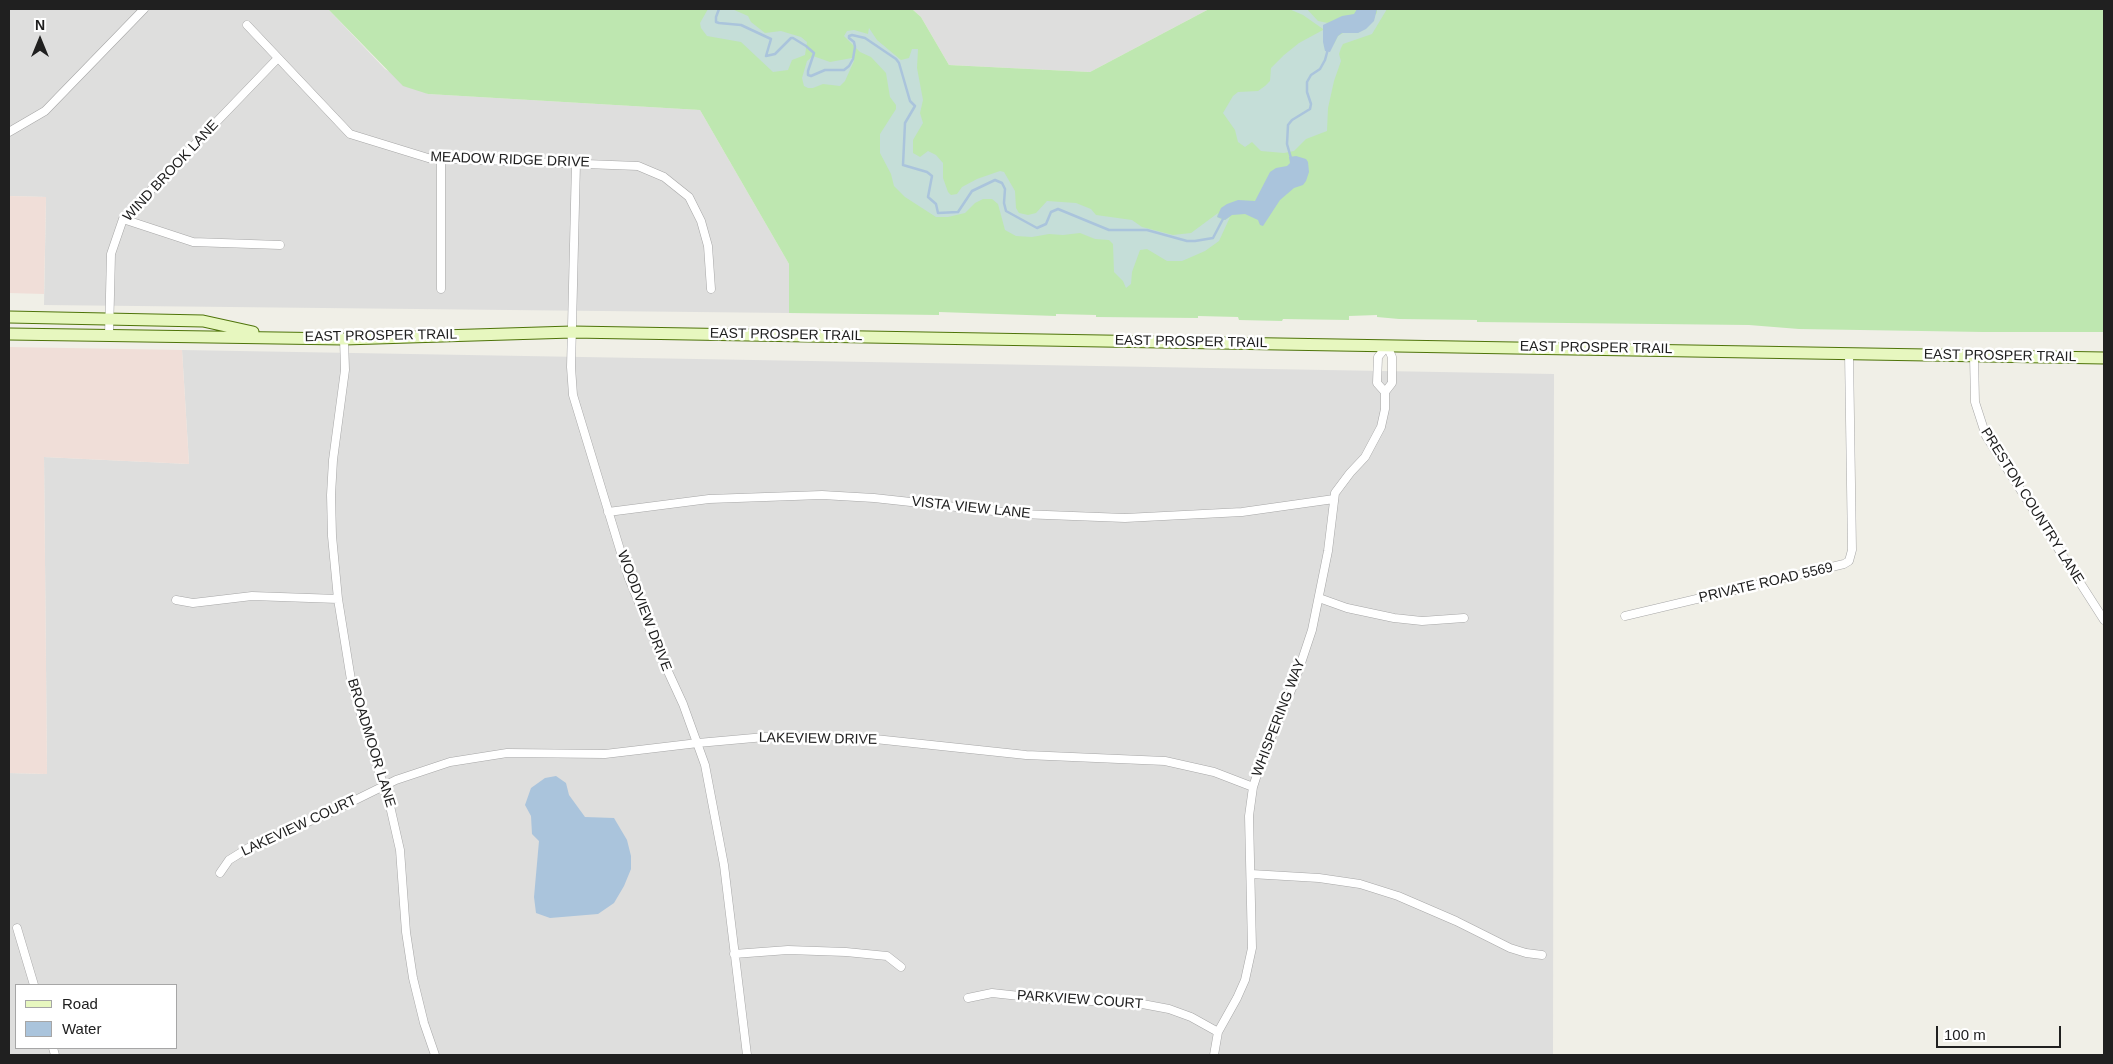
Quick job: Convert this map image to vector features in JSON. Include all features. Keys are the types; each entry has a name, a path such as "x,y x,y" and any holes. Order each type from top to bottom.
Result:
{"main road":[{"name":"EAST PROSPER TRAIL","path":"9,317 203,321 277,337"},
{"name":"EAST PROSPER TRAIL","path":"9,334 344,339 572,332 2104,358"}],"street":[{"path":"9,132 45,112 144,9"},
{"name":"MEADOW RIDGE DRIVE","path":"247,25 350,134 428,158 638,166 664,178 688,197 701,221 708,246 711,288"},
{"name":"WIND BROOK LANE","path":"110,335 111,254 123,220 278,58"},
{"path":"441,159 441,289"},
{"name":"WOODVIEW DRIVE","path":"576,163 571,367 573,395 628,576 698,743 705,765 715,815 747,1055"},
{"path":"123,220 193,242 280,245"},
{"name":"BROADMOOR LANE","path":"344,339 344,370 331,495 338,599 352,686 384,785 400,850 406,932 413,978 424,1023 435,1055"},
{"name":"WHISPERING WAY","path":"1214,1055 1218,1032 1237,998 1249,966 1253,933 1249,816 1253,787 1262,759 1295,682 1319,598 1334,499 1338,488 1365,457 1376,440 1383,418 1385,392 1392,383 1392,357 1387,346 1378,357 1377,366 1377,383 1385,392"},
{"name":"PRIVATE ROAD 5569","path":"1625,616 1844,564 1849,561 1852,550 1849,353"},
{"name":"PRESTON COUNTRY LANE","path":"1974,356 1975,402 1986,436 2104,620"},
{"name":"VISTA VIEW LANE","path":"608,512 709,499 822,495 874,498 1021,514 1134,518 1242,512 1334,499"},
{"path":"176,600 193,603 252,596 338,599"},
{"path":"1319,598 1355,610 1394,618 1422,620 1464,618"},
{"name":"LAKEVIEW DRIVE","path":"384,785 422,770 450,762 489,755 535,752 605,754 764,737 823,736 875,739 1026,755 1136,758 1187,765 1228,777 1253,787"},
{"name":"LAKEVIEW COURT","path":"220,873 229,860 250,847 333,811 384,785"},
{"path":"1251,874 1325,878 1368,886 1398,896 1447,917 1510,948 1542,955"},
{"path":"16,928 34,984"},
{"path":"734,954 788,950 846,952 887,956 902,967"},
{"name":"PARKVIEW COURT","path":"968,998 992,993 1047,998 1137,1002 1176,1012 1218,1032"}],"shaded area":[{"path":"9,9 328,9 385,69 428,94 700,110 789,264 789,313 44,305 46,197 9,196"},
{"path":"708,9 732,9 748,16 751,22 765,33 781,31 801,37 807,42 805,55 792,60 788,70 773,72 741,42 707,36 700,23"},
{"path":"912,9 1209,9 1090,72 949,65 921,17"},
{"path":"1289,9 1307,9 1318,21 1328,23 1324,25 1323,29 1303,15"},
{"path":"1377,9 1387,9 1372,34 1343,44 1341,48 1339,54 1341,61 1328,108 1327,131 1306,139 1294,151 1284,153 1261,151 1252,142 1245,147 1238,142 1235,130 1223,113 1233,96 1238,92 1258,91 1265,86 1270,81 1271,68 1299,43 1323,30 1323,42 1334,44 1338,36 1343,33 1358,33 1377,13"},
{"path":"869,28 877,40 901,60 909,58 912,49 918,49 917,68 923,100 920,113 923,123 913,140 913,153 920,157 928,151 936,155 943,163 943,178 951,195 957,194 962,187 977,179 1000,171 1004,172 1015,191 1016,208 1019,213 1028,215 1036,213 1047,201 1076,203 1091,209 1096,215 1132,220 1142,227 1173,235 1191,233 1218,213 1217,217 1221,219 1225,220 1230,217 1219,241 1205,251 1182,261 1167,261 1147,249 1140,250 1132,272 1131,284 1126,288 1123,281 1114,272 1113,244 1109,240 1095,239 1080,233 1049,234 1032,237 1016,236 1005,230 998,204 992,199 983,199 975,203 965,213 948,217 936,217 905,197 894,186 891,174 880,153 880,134 896,109 896,105 890,97 886,73 871,57 860,52 844,36 847,31 854,30 868,34"},
{"path":"813,56 830,62 852,58 854,61 845,81 840,86 823,84 808,88 804,86 802,78 807,61"},
{"path":"9,196 46,197 44,294 9,293"},
{"path":"9,347 182,350 189,464 44,457 47,774 9,773"},
{"path":"182,350 1554,374 1553,1055 9,1055 9,773 47,774 44,457 189,464"}],"green space":[{"path":"328,9 912,9 921,17 949,65 1090,72 1209,9 2104,9 2104,332 1983,332 1799,329 1749,325 1477,322 1477,320 1399,319 1377,317 1377,315 1349,316 1349,320 1283,319 1282,321 1239,320 1238,317 1198,316 1198,318 1096,317 1096,315 1056,314 1056,316 939,312 939,315 789,313 789,264 700,110 428,94 403,86"}],"water":[{"path":"1357,9 1377,9 1374,21 1366,29 1358,33 1342,33 1338,36 1330,52 1325,51 1323,25 1342,16 1354,14"},
{"path":"1296,156 1306,159 1308,162 1309,172 1306,181 1280,200 1263,226 1260,225 1258,220 1245,214 1232,215 1225,220 1217,217 1221,208 1227,204 1238,200 1255,201 1270,172 1276,168 1287,166 1290,163 1289,157"},
{"path":"556,776 566,783 569,795 585,817 614,818 627,840 631,856 631,869 614,903 598,914 550,918 536,913 534,897 539,841 532,834 531,816 525,805 531,788 545,778"}],"waterway":[{"path":"719,9 716,22 741,25 771,39 766,56 775,54 791,38 806,46 814,53 808,71 808,75 811,76 825,70 844,70 849,66 853,59 855,47 854,42 849,38 852,35 865,38 896,59 899,63 910,101 915,106 905,123 903,165 927,172 932,176 928,197 936,204 938,213 958,212 972,191 995,180 1002,183 1005,189 1004,203 1006,211 1037,228 1046,224 1051,212 1058,209 1109,230 1147,230 1187,241 1195,241 1213,238 1224,217"},
{"path":"1291,158 1287,144 1288,125 1292,120 1310,109 1311,104 1307,92 1307,82 1311,75 1320,69 1328,49"}]}
